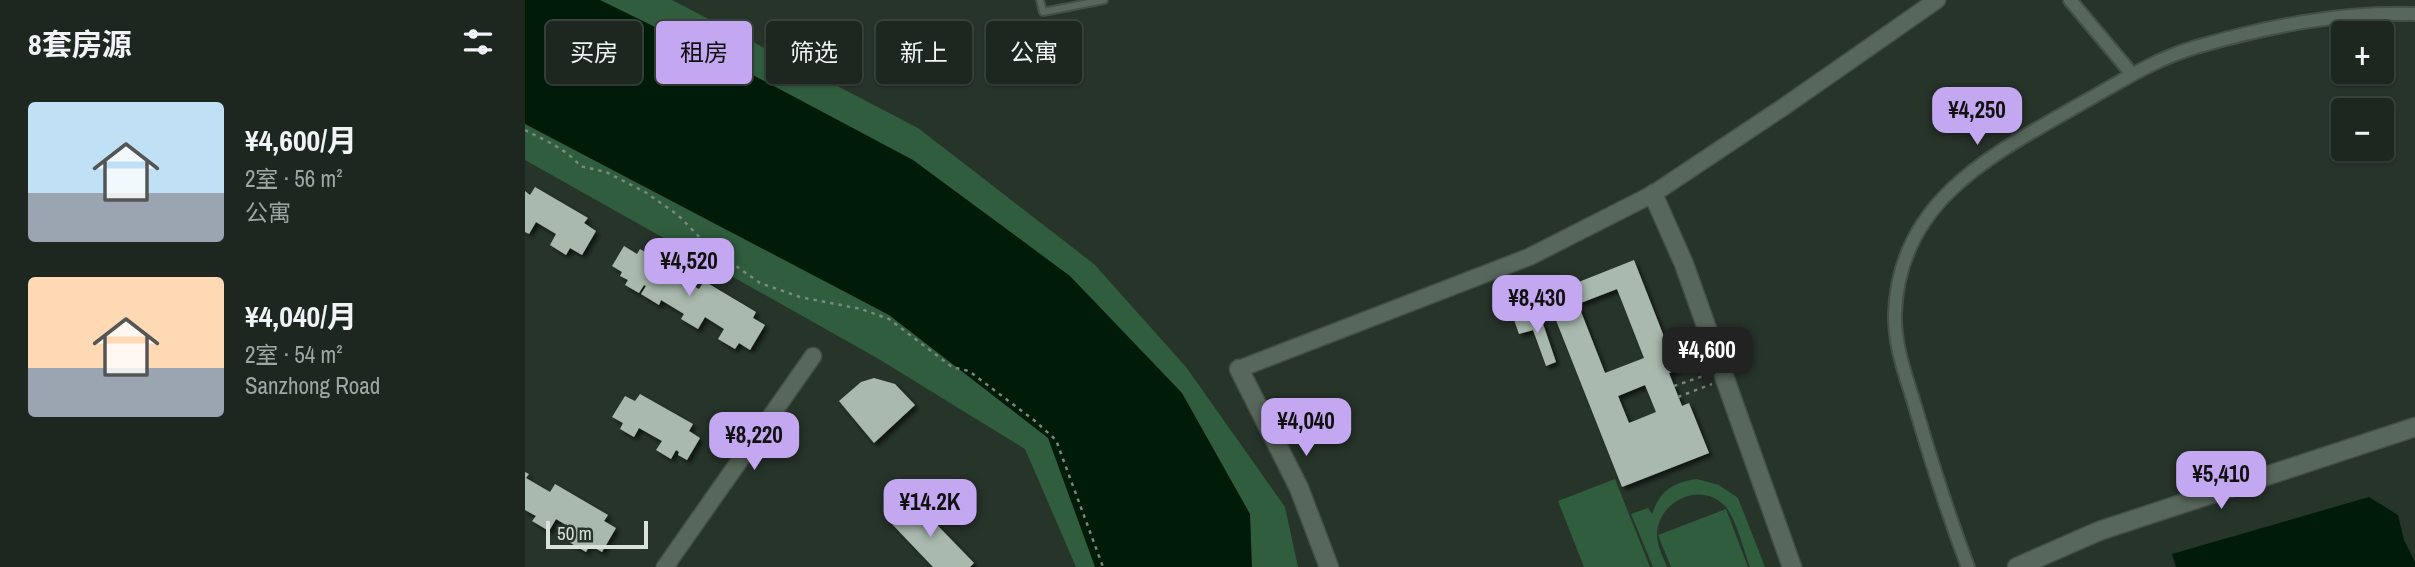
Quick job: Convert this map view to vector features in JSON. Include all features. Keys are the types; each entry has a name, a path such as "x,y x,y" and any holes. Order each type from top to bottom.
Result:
{"main road":[{"path":"1653,194 1684,264 1793,567"},
{"path":"1239,369 1299,488 1329,567"},
{"path":"2017,567 2099,531 2415,427"}],"street":[{"path":"1239,369 1528,257 1653,194 1937,0"},
{"path":"2070,0 2132,74"},
{"path":"1968,567 1942,498 1896,345 1895,312 1903,268 1910,244 1925,217 1943,197 2008,144 2132,74 2193,48 2313,20 2363,14 2415,13"},
{"path":"665,567 813,356"}],"lane":[{"path":"1040,0 1043,12 1104,0"}],"path":[{"path":"525,130 574,158 580,166 606,172 645,192 678,215 708,246 760,283 800,297 861,309 889,318 952,368 969,371 1056,440 1103,567"},
{"path":"1674,386 1723,374"},
{"path":"1678,397 1723,374"}],"green space":[{"path":"525,0 672,0 712,21 656,21 656,84 752,84 752,42 766,49 766,84 833,84 918,128 1094,264 1186,367 1285,507 1298,567 1076,567 1025,449 877,358 525,160"},
{"path":"1615,479 1650,567 1584,567 1558,501"},
{"path":"1697,479 1719,485 1738,498 1765,567 1750,567 1736,526 1725,506 1715,498 1692,495 1672,504 1664,513 1657,535 1667,567 1653,567 1631,514 1648,508 1652,514 1659,499 1674,485"},
{"path":"1726,509 1748,567 1671,567 1658,535"}],"shaded area":[{"path":"525,0 600,0 656,27 656,84 752,84 752,75 913,160 1070,276 1182,393 1250,514 1252,567 1095,567 1048,438 889,315 525,124"},
{"path":"2369,497 2398,515 2415,567 2176,567 2172,554"}],"building":[{"path":"535,187 588,218 584,223 596,231 582,255 570,248 566,255 550,245 556,234 536,222 529,234 525,232 525,191 530,195"},
{"path":"624,246 637,254 640,249 677,271 675,275 699,289 704,281 756,312 753,318 765,325 750,350 739,343 735,349 718,339 724,329 705,317 698,329 681,319 684,314 661,300 659,305 641,294 646,286 644,285 639,293 625,285 628,280 620,276 622,272 612,266"},
{"path":"1634,260 1677,370 1669,373 1682,406 1689,403 1709,453 1622,487 1546,295","holes":["1617,289 1644,358 1605,373 1578,304","1645,385 1656,412 1629,423 1618,396"]},
{"path":"1539,312 1556,362 1546,366 1533,330 1519,334 1514,320"},
{"path":"874,378 895,384 915,405 874,443 839,401 861,382"},
{"path":"640,394 693,424 689,431 700,438 687,460 678,455 676,450 671,459 656,450 662,441 639,428 634,437 620,429 623,423 612,417 625,396 635,401"},
{"path":"525,472 529,474 526,478 550,492 555,484 608,515 604,521 616,528 602,552 590,545 586,552 569,542 576,531 556,519 549,531 532,521 536,516 525,510"},
{"path":"914,501 974,563 970,567 933,567 891,523"}]}
